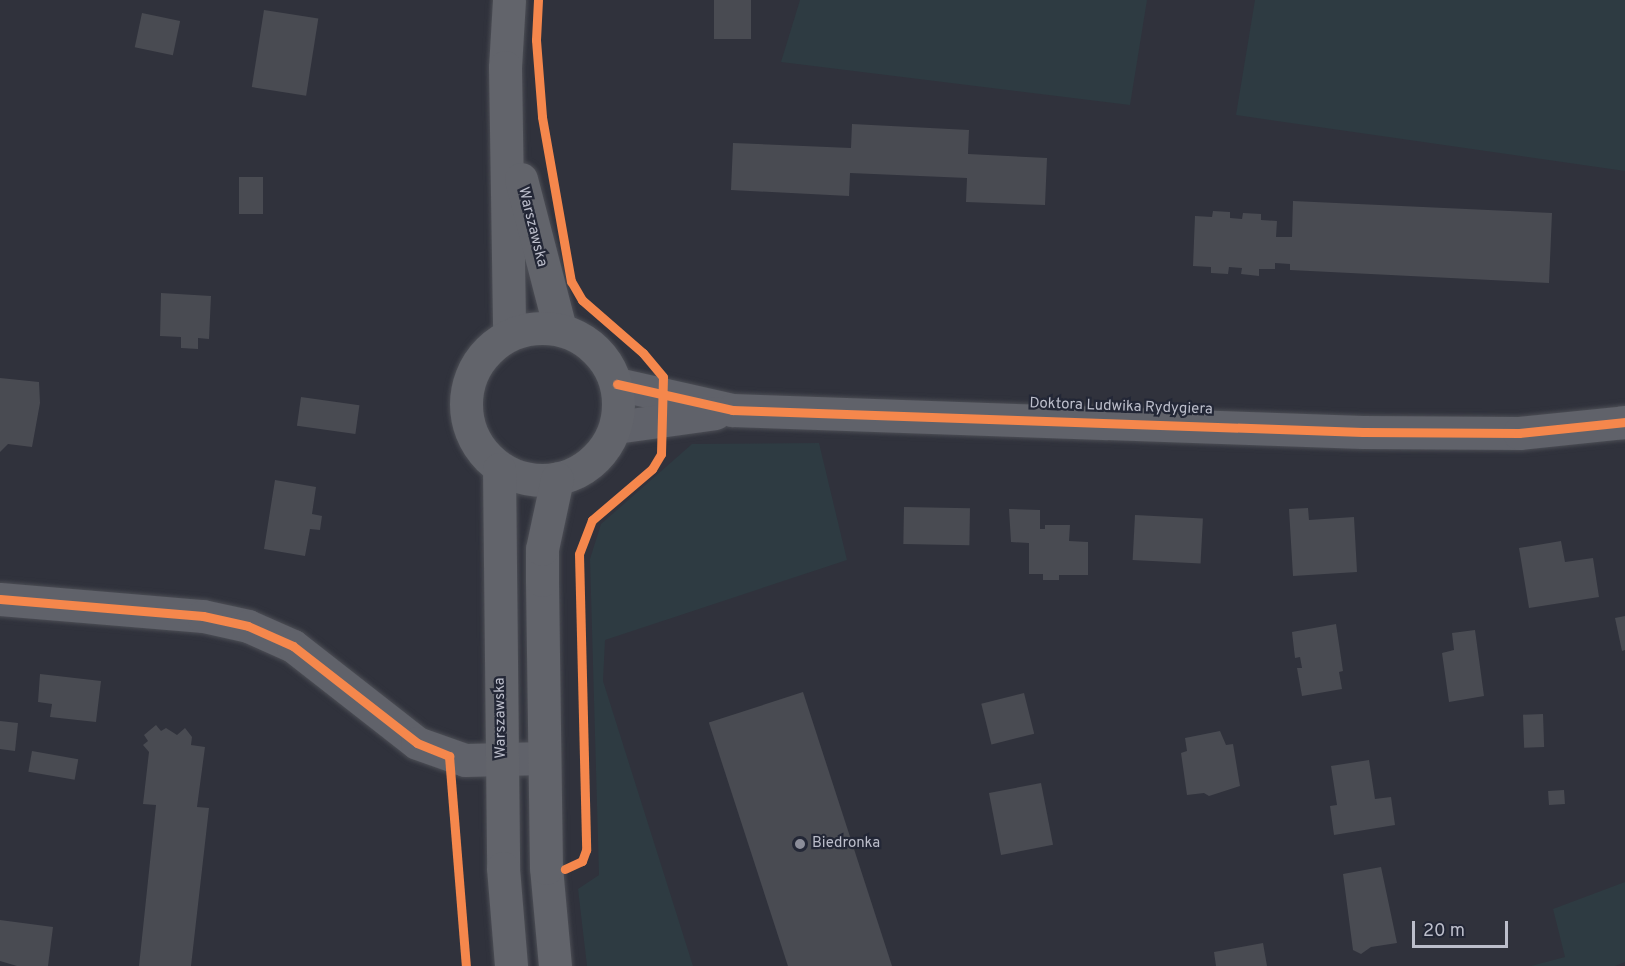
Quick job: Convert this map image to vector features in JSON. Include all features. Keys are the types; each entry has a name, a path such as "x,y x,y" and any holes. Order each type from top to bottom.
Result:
{"main road":[{"name":"Warszawska","path":"509,0 507,125 509,334"},
{"name":"Warszawska","path":"507,125 560,329"},
{"path":"528,328 560,329 589,343 601,355 617,384 616,427 609,443 595,458 557,479 523,477 499,469 472,432 466,413 466,392 483,354 509,334 528,328"},
{"name":"Warszawska","path":"499,469 503,868 511,966"},
{"path":"555,966 546,868 542,549 557,479"}],"street":[{"name":"Doktora Ludwika Rydygiera","path":"617,384 732,410"},
{"name":"Doktora Ludwika Rydygiera","path":"616,427 732,410 1374,432 1520,433 1625,422"},
{"path":"0,599 203,616 248,626 293,646 417,743 449,756 502,759 544,758"}],"path":[{"path":"449,756 457,872"}],"shaded area":[{"path":"800,0 1147,0 1130,105 781,62"},
{"path":"1255,0 1625,0 1625,171 1236,115"},
{"path":"819,443 847,560 605,640 603,681 693,966 587,966 578,889 599,875 590,559 601,524 692,444"},
{"path":"1625,882 1625,962 1615,966 1531,966 1565,957 1553,909"}],"building":[{"path":"714,0 751,0 751,39 714,39"},
{"path":"264,10 318,19 306,96 252,87"},
{"path":"142,13 180,21 173,55 135,47"},
{"path":"852,124 969,130 968,154 1047,158 1045,205 966,202 967,178 850,173 849,196 731,190 733,143 851,148"},
{"path":"239,177 263,177 263,214 239,214"},
{"path":"1293,201 1552,213 1549,283 1290,270 1290,264 1275,263 1275,269 1259,269 1259,276 1241,274 1242,268 1229,267 1228,274 1211,273 1211,267 1193,266 1195,216 1212,217 1213,211 1230,212 1230,218 1242,219 1243,213 1261,214 1261,220 1277,221 1276,237 1292,237"},
{"path":"161,293 211,296 209,339 198,338 198,349 181,348 181,337 160,336"},
{"path":"0,378 39,382 40,403 32,447 8,444 0,452"},
{"path":"301,397 359,405 355,434 297,426"},
{"path":"275,480 316,487 312,514 322,516 320,530 310,529 305,556 264,549"},
{"path":"904,507 970,508 969,545 903,544"},
{"path":"1308,508 1309,520 1354,517 1357,572 1293,576 1289,509"},
{"path":"1009,509 1040,510 1040,529 1045,529 1045,525 1070,525 1069,541 1088,542 1088,575 1059,575 1059,580 1043,580 1043,574 1029,574 1029,543 1011,542"},
{"path":"1135,515 1203,519 1201,563 1133,560"},
{"path":"1561,541 1565,562 1593,558 1599,597 1529,608 1519,548"},
{"path":"1625,616 1625,650 1622,651 1615,618"},
{"path":"1336,624 1343,671 1339,672 1342,689 1302,696 1297,668 1302,668 1300,657 1295,658 1292,632"},
{"path":"1475,630 1484,696 1449,702 1442,653 1454,650 1452,633"},
{"path":"40,674 101,681 96,722 50,717 52,704 38,702"},
{"name":"Biedronka","path":"803,692 892,966 788,966 709,723"},
{"path":"1024,693 1034,734 991,744 981,704"},
{"path":"1543,714 1544,747 1524,748 1523,715"},
{"path":"0,721 18,723 15,751 0,749"},
{"path":"156,725 161,731 166,728 177,735 185,728 192,737 191,745 205,747 197,807 209,808 191,966 139,966 156,805 143,804 149,752 143,745 148,741 144,735"},
{"path":"1220,731 1226,745 1233,744 1240,786 1209,796 1204,793 1187,795 1181,753 1187,751 1185,738"},
{"path":"32,751 78,759 75,780 28,772"},
{"path":"1369,760 1375,799 1391,797 1395,825 1334,835 1330,806 1337,805 1331,766"},
{"path":"1041,783 1053,845 1001,855 989,793"},
{"path":"1564,790 1565,804 1549,805 1548,791"},
{"path":"1381,867 1397,943 1371,947 1361,954 1353,950 1343,874"},
{"path":"0,920 53,927 48,966 17,966 0,961"},
{"path":"1263,943 1267,966 1216,966 1214,952"}],"cycle path":[{"path":"538,0 536,40 542,117 571,281 582,300 643,353 663,377 661,454 652,469 592,520 579,554 586,850 582,861 565,869"},
{"path":"617,384 732,410 1363,432 1519,433 1625,422"},
{"path":"0,599 203,616 248,626 293,646 417,743 449,756 466,966"}],"place":[{"name":"Biedronka","path":"800,844"}]}
